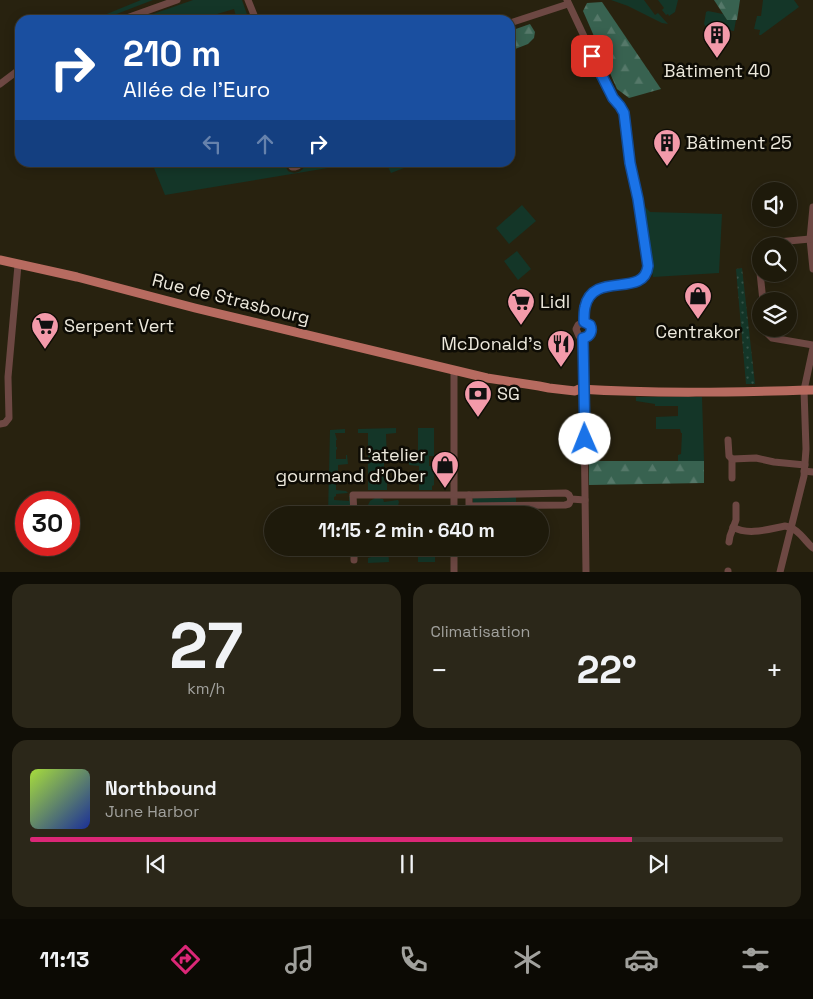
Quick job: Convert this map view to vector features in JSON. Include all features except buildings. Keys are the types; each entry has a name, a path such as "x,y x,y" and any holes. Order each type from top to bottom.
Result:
{"main road":[{"name":"Rue de Strasbourg","path":"0,260 77,277 195,308 487,378 548,388 575,391 644,392 809,390"}],"street":[{"path":"135,15 177,0"},
{"path":"250,2 254,15"},
{"path":"515,21 567,2 613,98 624,113 630,163 638,199 647,258 647,271 644,277 636,282 603,287 589,297 586,304 584,322 590,325 592,329 590,334 583,338 582,390 586,572"},
{"path":"0,84 15,73"},
{"path":"813,207 810,239 813,270"},
{"path":"762,292 758,254 761,246 767,243 810,239"},
{"path":"0,424 5,423 9,418 8,376 18,265"},
{"path":"771,337 813,347 804,468 780,572"},
{"path":"454,370 454,506"},
{"path":"728,440 729,456 732,459 732,478"},
{"path":"732,459 756,458 804,468 813,472"},
{"path":"354,506 353,495 566,493 571,499"},
{"path":"527,494 527,506 565,505 569,504 571,499"},
{"path":"469,495 469,506"},
{"path":"571,499 585,500"},
{"path":"730,542 736,517 736,505"},
{"path":"733,527 742,531 791,527 799,532 813,548"},
{"path":"454,556 454,572"}],"green space":[{"path":"141,0 153,0 114,15 104,15"},
{"path":"193,0 242,0 247,15 236,15 234,9 214,15 150,15"},
{"path":"611,0 644,0 655,15 658,13 668,24 662,23 628,6"},
{"path":"658,0 678,0 675,12 669,16 668,14 666,15 662,10 664,8"},
{"path":"714,0 740,0 737,20 727,20"},
{"path":"763,0 794,0 799,7 759,35 760,30 754,29 757,16 761,16"},
{"path":"602,2 661,89 629,98 617,89 583,11 587,3"},
{"path":"706,12 723,14 727,20 736,20 734,31 706,27 704,24"},
{"path":"530,24 535,32 534,38 528,44 515,49 515,29"},
{"path":"154,167 286,167 288,171 295,173 304,167 334,167 165,195"},
{"path":"388,167 407,167 391,173"},
{"path":"642,204 650,212 722,214 719,273 653,277"},
{"path":"522,205 536,221 509,244 496,228"},
{"path":"517,251 531,269 518,280 504,261"},
{"path":"742,268 755,384 746,384 736,269"},
{"path":"636,397 702,397 704,461 678,461 678,455 681,454 682,433 680,429 656,429 656,417 678,416 678,406 655,406 655,404 636,401"},
{"path":"396,428 396,433 386,434 387,462 384,462 384,475 387,476 387,490 368,490 368,433 358,433 358,429"},
{"path":"418,428 434,428 434,456 429,456 429,466 434,466 434,485 432,490 419,490 419,466 409,465 409,458 418,457"},
{"path":"345,429 345,433 335,433 337,440 336,459 346,459 347,455 348,464 338,465 336,490 348,493 336,494 334,500 349,501 349,496 351,496 352,506 328,506 330,430"},
{"path":"589,461 704,461 704,483 589,485"},
{"path":"516,496 516,504 473,503 473,497"},
{"path":"380,498 384,502 398,500 399,502 398,506 368,506 370,501"},
{"path":"389,556 389,562 368,563 368,558"},
{"path":"418,556 435,556 435,562 418,562"}],"place":[{"name":"Bâtiment 40","path":"717,59"},
{"name":"Bâtiment 25","path":"667,167"},
{"name":"Centrakor","path":"698,320"},
{"name":"Lidl","path":"521,326"},
{"name":"Serpent Vert","path":"45,350"},
{"name":"McDonald's","path":"561,368"},
{"name":"SG","path":"478,418"},
{"name":"L'atelier gourmand d'Ober","path":"445,489"}],"route":[{"path":"585,439 583,338 588,336 592,329 590,325 584,322 586,304 589,297 603,287 639,281 647,273 648,266 638,199 630,163 624,113 613,98 592,56"}]}
